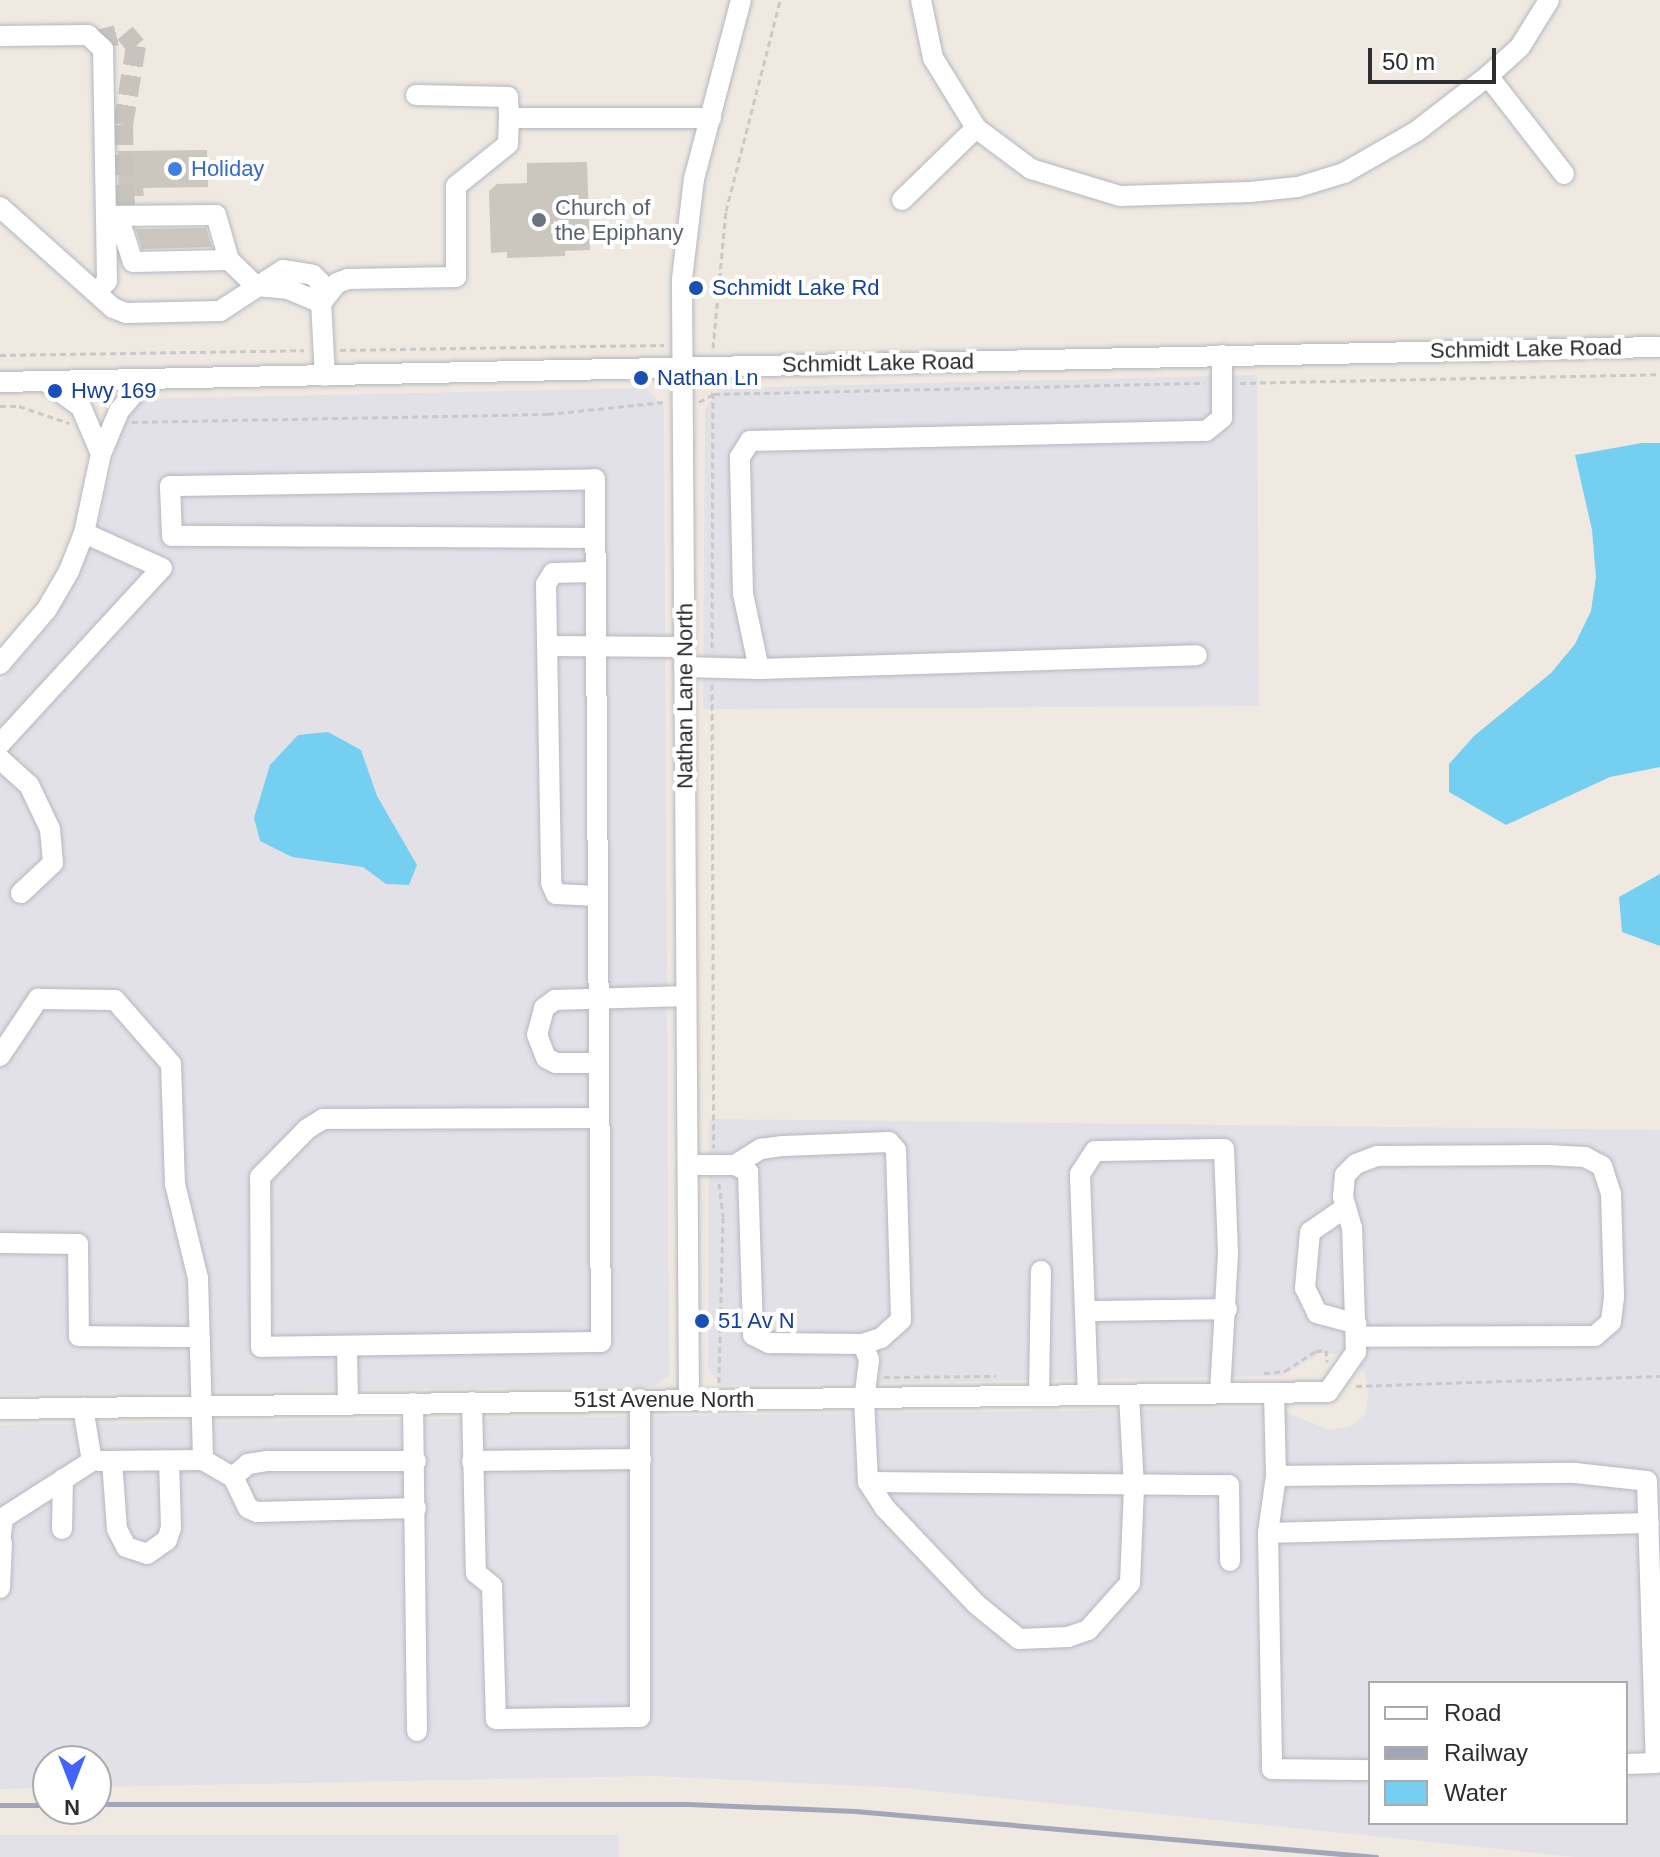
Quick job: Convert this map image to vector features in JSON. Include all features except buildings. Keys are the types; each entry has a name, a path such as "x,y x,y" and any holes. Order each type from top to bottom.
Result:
{"street":[{"name":"Nathan Lane North","path":"689,1400 682,367 684,231 741,0"},
{"path":"921,0 933,58 976,128 1031,169 1120,196 1250,192 1298,187 1344,173 1417,131 1488,76 1520,47 1549,0"},
{"path":"0,36 88,35 97,40 103,49 115,125 107,281 97,292"},
{"path":"1488,76 1564,174"},
{"path":"321,303 337,283 348,279 456,277 456,186 508,144 508,97 416,95"},
{"path":"509,118 711,118"},
{"path":"902,200 976,128"},
{"path":"0,207 97,292 126,313 220,311 283,270 299,270 320,282 325,376"},
{"path":"112,216 216,215 229,260 256,286"},
{"path":"112,216 133,262 229,260"},
{"name":"Schmidt Lake Road","path":"0,382 1660,347"},
{"path":"759,669 743,594 740,457 750,441 1206,431 1222,418 1222,355"},
{"path":"0,664 47,609 84,533 101,454 115,421 146,379"},
{"path":"45,381 81,407 91,423 101,454"},
{"path":"595,538 172,536 170,486 595,479 597,1118 601,1342 261,1347 260,1177 307,1129 323,1119 597,1118"},
{"path":"0,744 162,568 84,533"},
{"path":"595,572 553,573 546,584 551,883 556,894 597,896"},
{"path":"547,646 595,645 684,657 712,666 759,669 1197,655"},
{"path":"0,759 29,785 50,829 53,863 21,893"},
{"path":"597,1063 556,1063 546,1058 537,1020 555,1000 686,996"},
{"path":"0,1056 38,999 115,1000 171,1064 175,1184 198,1278 199,1406 203,1460"},
{"path":"688,1165 726,1165 761,1149 783,1146 889,1142 896,1150 901,1320 881,1338 863,1344 758,1342 753,1335 752,1179 726,1165"},
{"path":"1088,1395 1088,1311 1080,1174 1095,1151 1224,1149 1227,1309 1220,1393"},
{"path":"1328,1392 1356,1352 1357,1331 1352,1228 1345,1208 1345,1175 1377,1156 1585,1157 1602,1166 1611,1194 1614,1297 1611,1322 1595,1336 1357,1331 1317,1313 1305,1288 1310,1232 1345,1208"},
{"path":"0,1243 78,1244 79,1336 200,1337"},
{"path":"1039,1396 1041,1271"},
{"path":"1088,1311 1227,1309"},
{"path":"863,1344 869,1360 864,1398 868,1482 884,1507 976,1604 1019,1639 1068,1637 1088,1630 1130,1583 1133,1480 1129,1395"},
{"path":"347,1347 348,1404"},
{"name":"51st Avenue North","path":"0,1409 1328,1392"},
{"path":"1274,1393 1276,1476 1268,1533 1272,1769 1368,1770"},
{"path":"472,1402 476,1573 492,1586 496,1719 640,1717 640,1399"},
{"path":"413,1403 417,1731"},
{"path":"83,1408 102,1461 117,1529 126,1547 147,1554 167,1540 171,1528 169,1461"},
{"path":"472,1461 641,1459"},
{"path":"0,1588 3,1518 63,1479 102,1461 203,1460 233,1477 248,1508 257,1512 416,1508"},
{"path":"233,1477 248,1464 268,1461 416,1461"},
{"path":"1276,1476 1575,1473 1647,1481 1656,1763 1628,1764"},
{"path":"62,1529 63,1479"},
{"path":"868,1482 1133,1480 1229,1485 1230,1561"},
{"path":"1268,1533 1649,1523"}],"path":[{"path":"716,1400 722,1358 726,1165 712,1138 714,344 726,211 780,0"},
{"path":"0,355 714,344"},
{"path":"115,421 548,414 704,402 714,394 1660,374"},
{"path":"0,406 19,406 65,423 91,423"},
{"path":"1328,1392 1375,1381 1660,1376"}],"shaded area":[{"path":"1257,375 1259,706 703,709 705,410 716,392 727,388"},
{"path":"646,388 664,407 669,1375 656,1386 0,1394 0,681 52,622 80,574 97,530 124,415 143,399"},
{"path":"709,1119 1660,1130 1660,1857 1576,1857 904,1788 653,1776 112,1787 112,1745 32,1745 32,1788 0,1789 0,1425 1274,1408 1330,1430 1350,1427 1365,1414 1369,1390 1364,1372 1337,1354 1322,1353 1281,1376 721,1385 708,1369"},
{"path":"0,1835 619,1835 619,1857 0,1857"}],"water":[{"path":"1642,443 1660,443 1660,767 1610,777 1506,825 1449,792 1449,764 1474,736 1551,673 1575,644 1591,611 1596,577 1592,530 1575,455"},
{"path":"328,732 361,750 377,796 417,865 409,885 386,884 363,867 292,857 260,841 254,818 270,765 298,735"},
{"path":"1660,874 1660,946 1622,932 1619,897"}],"tunnel":[{"path":"97,40 125,33 136,46 123,125 125,216"}],"railway":[{"path":"112,1804 688,1804 855,1811 1376,1857"},
{"path":"0,1805 32,1805"}],"place":[{"name":"Holiday","path":"175,169"},
{"name":"Church of the Epiphany","path":"539,220"},
{"name":"Schmidt Lake Rd","path":"696,288"},
{"name":"Nathan Ln","path":"641,378"},
{"name":"Hwy 169","path":"55,391"},
{"name":"51 Av N","path":"702,1321"}]}
